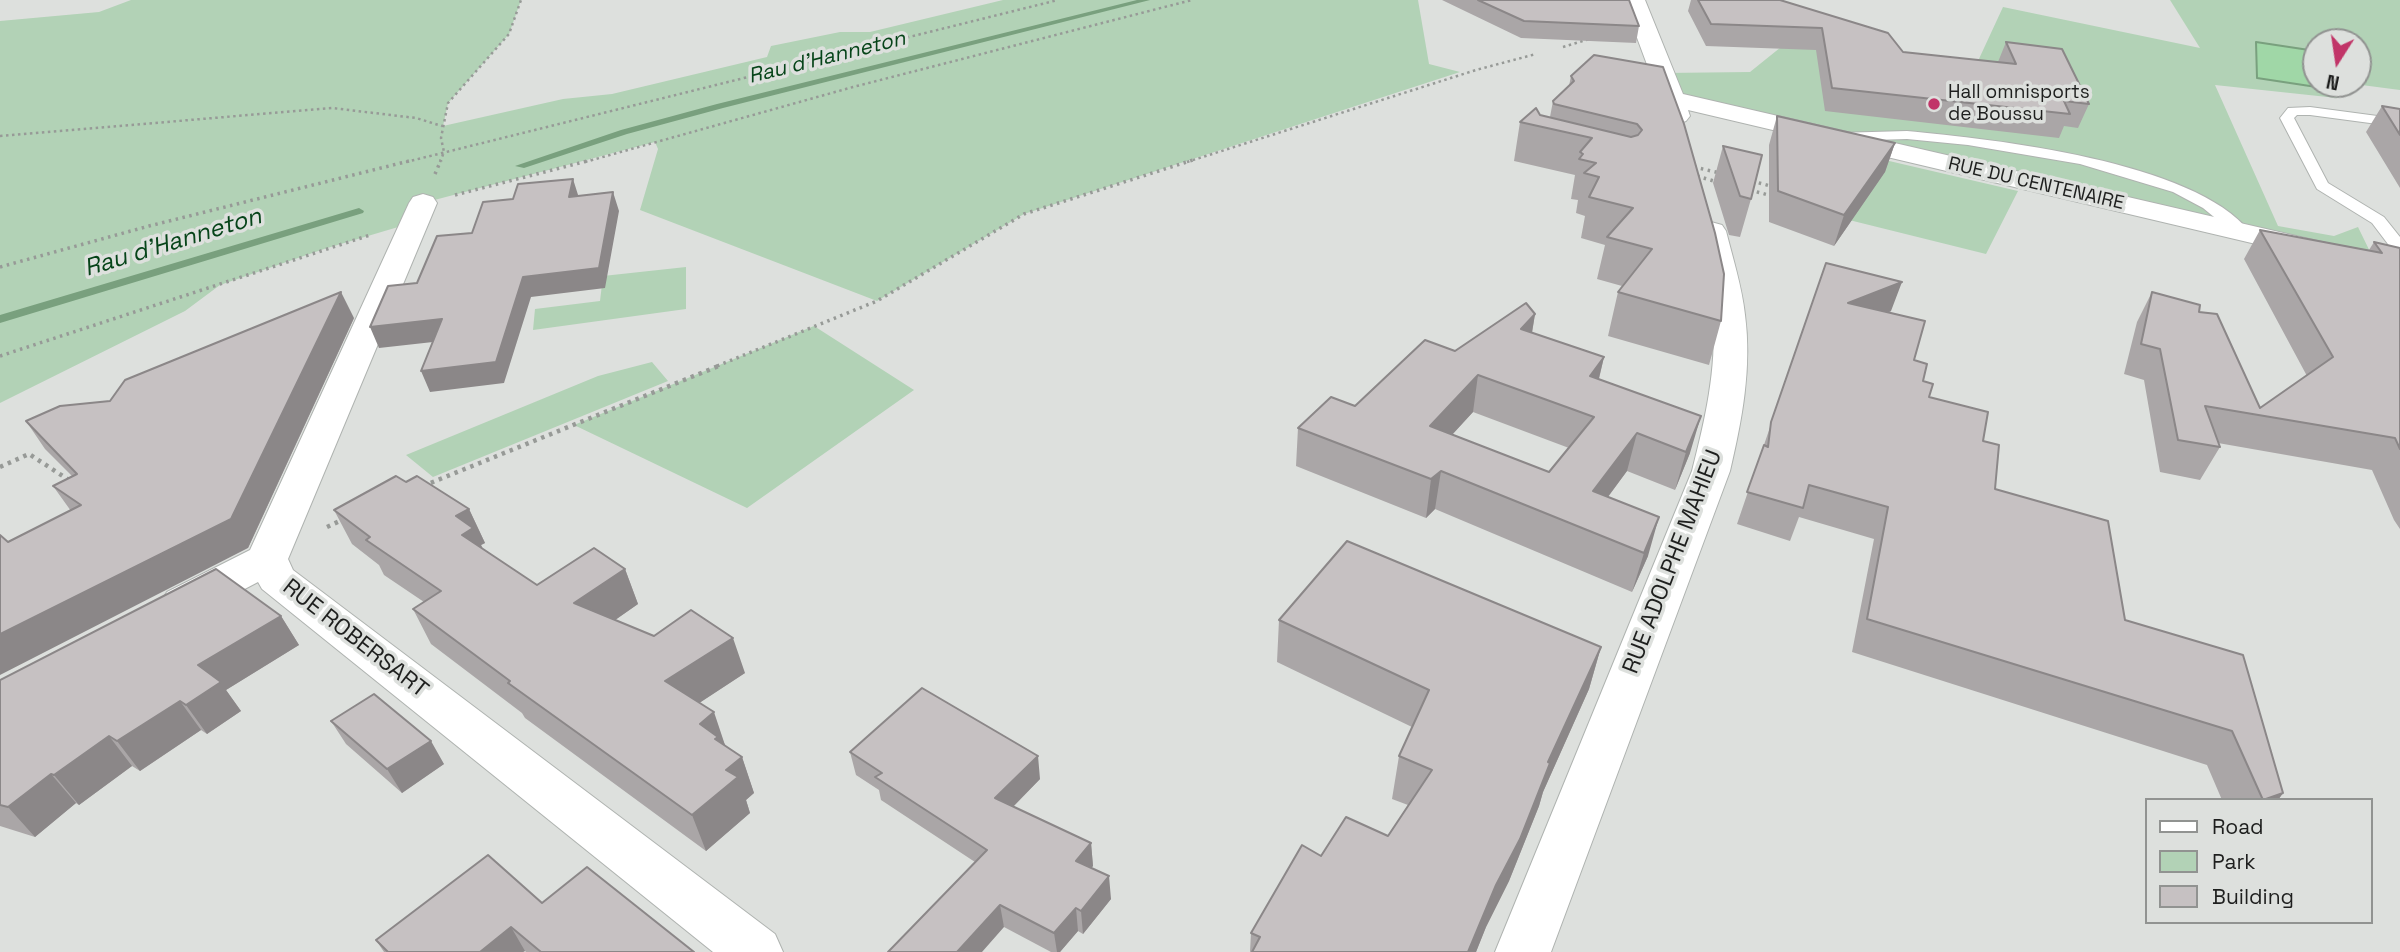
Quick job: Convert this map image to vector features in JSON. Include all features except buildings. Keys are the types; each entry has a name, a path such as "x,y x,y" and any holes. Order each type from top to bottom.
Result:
{"street":[{"name":"RUE ADOLPHE MAHIEU","path":"1523,952 1711,471 1721,433 1730,372 1730,317 1708,175 1672,99 1640,12"},
{"name":"RUE DU CENTENAIRE","path":"1672,99 2400,269"},
{"name":"RUE ROBERSART","path":"419,212 267,559 277,579 755,952"},
{"path":"143,624 267,559"}],"lane":[{"path":"2400,123 2310,111 2293,111 2287,118 2322,186 2378,220 2400,248"}],"path":[{"path":"444,152 442,126 448,103 509,34 521,0"},
{"path":"0,267 149,226 1058,0"},
{"path":"0,356 324,249 419,212 571,166 840,90 1192,0"},
{"path":"1563,47 1640,12"},
{"path":"421,487 877,301 1024,214 1476,70 1536,54"},
{"path":"0,136 332,108 416,118 442,126"},
{"path":"1748,180 1785,190"},
{"path":"1742,189 1779,198"},
{"path":"0,467 29,454 75,484"},
{"path":"267,559 344,519"}],"green space":[{"path":"131,0 521,0 509,34 448,103 443,126 563,99 612,94 767,57 771,46 840,32 870,32 1003,0 1418,0 1429,64 1460,72 1024,214 877,301 640,210 658,149 655,142 423,203 415,222 324,249 220,285 185,311 0,403 0,21 99,12"},
{"path":"2170,0 2400,0 2400,90 2372,86 2372,28 2302,28 2302,94 2215,85 2278,226 2334,236 2358,227 2376,264 1672,99 1664,73 1750,72 1786,43 1978,61 2003,7 2200,48"},
{"path":"1872,157 2018,191 1986,254 1837,217"},
{"path":"686,267 686,309 533,330 535,309 600,301 603,276"},
{"path":"814,326 914,390 747,508 574,425"},
{"path":"652,362 668,381 433,477 406,455 598,376"}],"shaded area":[{"path":"2256,42 2302,49 2302,85 2257,78"}],"waterway":[{"name":"Rau d'Hanneton","path":"520,166 624,132 720,106 1146,0"},
{"name":"Rau d'Hanneton","path":"0,319 359,211"}],"place":[{"name":"Hall omnisports de Boussu","path":"1934,104"}]}
